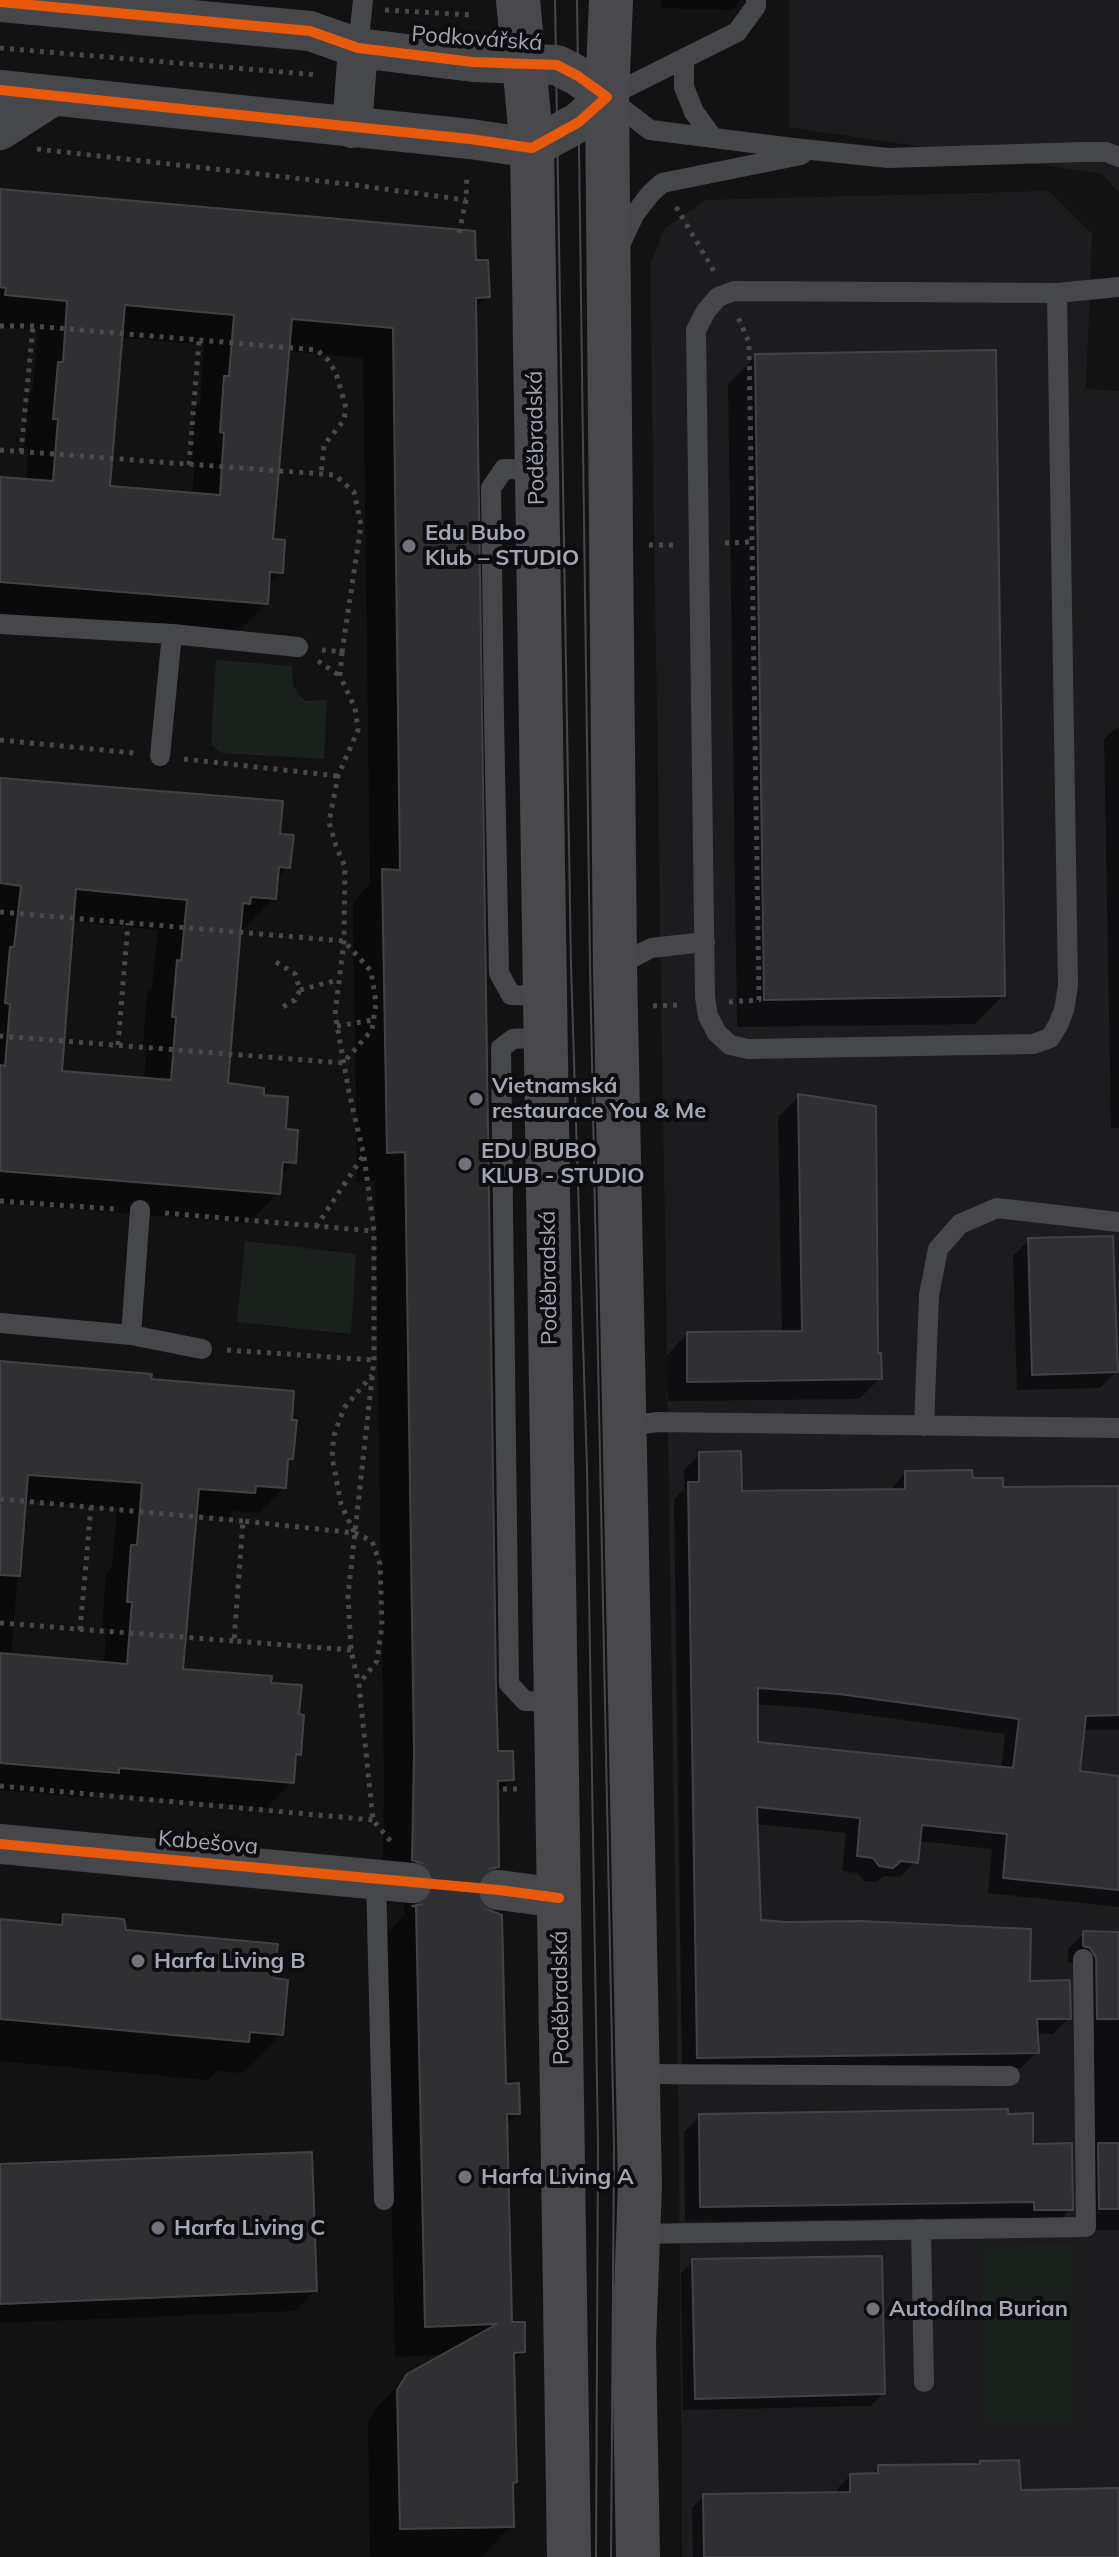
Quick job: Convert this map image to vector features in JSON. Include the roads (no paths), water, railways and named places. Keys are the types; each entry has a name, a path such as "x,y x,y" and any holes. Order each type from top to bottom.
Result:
{"main road":[{"path":"611,0 607,97 615,967 640,2185 634,2343 638,2557"},
{"name":"Poděbradská","path":"499,4 525,65 532,148 569,2557"}],"street":[{"name":"Podkovářská","path":"0,2 310,31 357,63 557,65 607,97"},
{"path":"352,128 357,63"},
{"path":"0,90 532,148 579,122 607,97"},
{"path":"12,138 53,96"},
{"name":"Kabešova","path":"0,1844 396,1881"},
{"path":"499,1890 559,1898"}],"lane":[{"path":"357,63 363,0"},
{"path":"756,0 756,6 737,32 607,97 650,130 822,151 888,158 1082,152 1106,152 1119,157"},
{"path":"684,58 684,87 694,112 713,138"},
{"path":"609,269 634,215 662,183 822,151"},
{"path":"1057,293 1068,986 1058,1025 1050,1038 1033,1044 748,1049 730,1045 717,1033 708,1016 706,1003 696,330 718,297 734,291 1057,293 1119,287"},
{"path":"0,624 172,634 298,647"},
{"path":"160,756 172,634"},
{"path":"615,967 651,948 705,942"},
{"path":"924,1426 929,1295 938,1249 960,1224 997,1208 1119,1222"},
{"path":"131,1335 140,1210"},
{"path":"0,1323 131,1335 202,1349"},
{"path":"624,1426 658,1422 1119,1428"},
{"path":"384,2200 396,1881"},
{"path":"638,2234 1086,2227 1083,1959"},
{"path":"638,2074 1010,2076"},
{"path":"921,2229 924,2382"}],"tunnel":[{"path":"412,1883 499,1890"}],"tram line":[{"path":"555,0 571,966 587,1468 598,2145 596,2557"},
{"path":"577,0 590,964 614,2147 611,2557"}],"place":[{"name":"Edu Bubo Klub – STUDIO","path":"409,546"},
{"name":"Vietnamská restaurace You & Me","path":"476,1099"},
{"name":"EDU BUBO KLUB - STUDIO","path":"465,1164"},
{"name":"Harfa Living B","path":"138,1961"},
{"name":"Harfa Living A","path":"465,2177"},
{"name":"Harfa Living C","path":"158,2228"},
{"name":"Autodílna Burian","path":"873,2309"}]}
